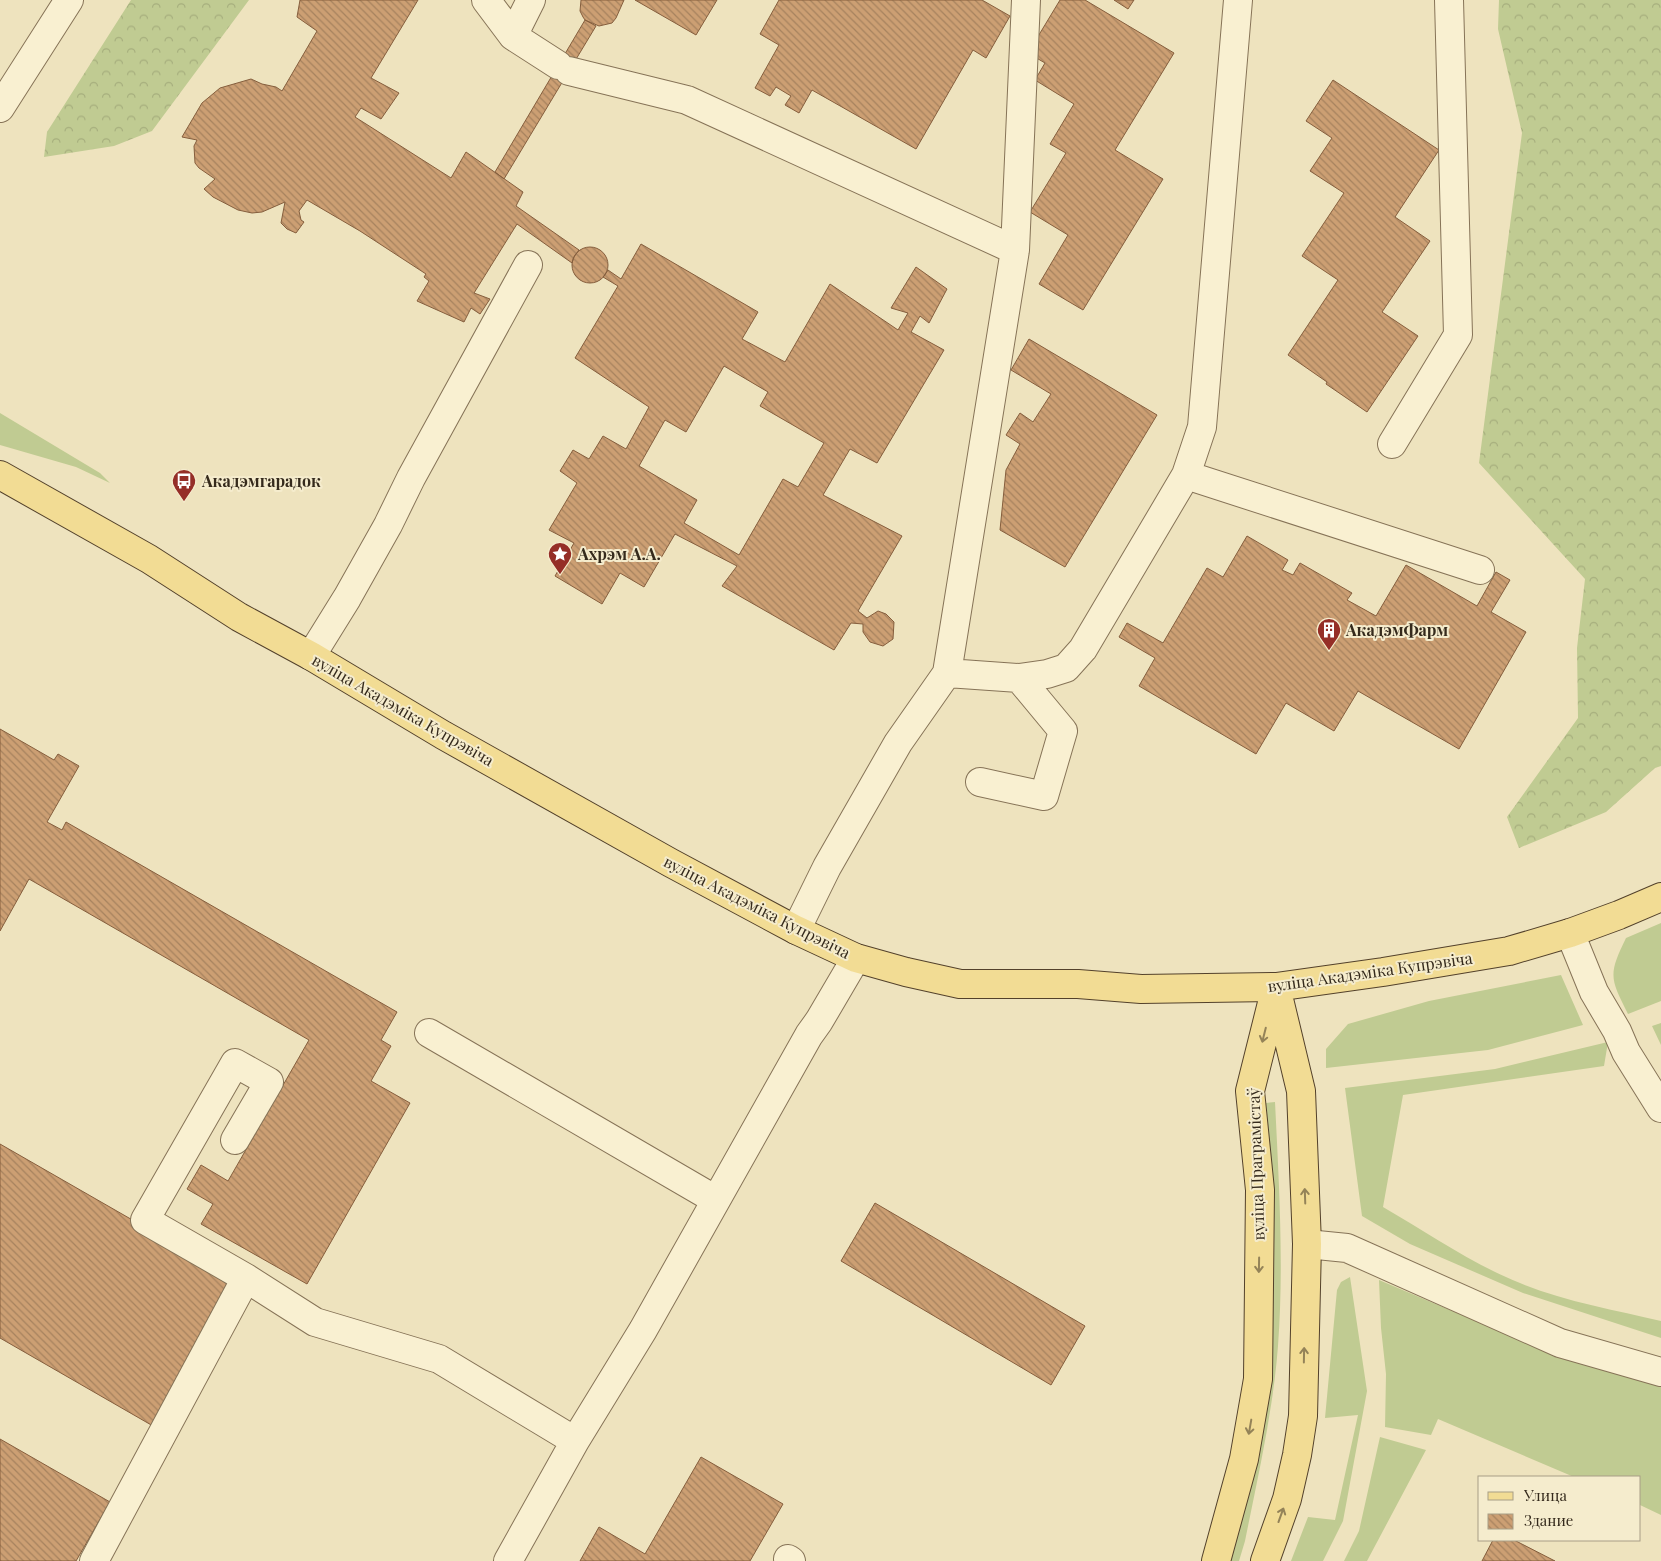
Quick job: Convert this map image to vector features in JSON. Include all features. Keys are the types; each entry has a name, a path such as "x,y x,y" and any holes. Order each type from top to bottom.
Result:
{"main road":[{"name":"вуліца Акадэміка Купрэвіча","path":"0,475 149,559 227,609 311,656 443,735 671,863 796,930 856,958 906,972 960,984 1078,984 1141,989 1276,987 1383,972 1509,951 1618,915 1661,897"},
{"path":"1265,1561 1287,1499 1303,1416 1307,1244 1301,1091 1276,987"},
{"name":"вуліца Праграмістаў","path":"1216,1561 1244,1460 1258,1379 1260,1190 1250,1090 1276,987"}],"lane":[{"path":"0,108 69,0"},
{"path":"486,0 513,36 564,68 687,100 1016,250"},
{"path":"513,36 532,0"},
{"path":"796,930 827,867 898,743 947,673 1016,250 1026,0"},
{"path":"947,673 1020,678 1047,674 1066,668 1083,649 1186,475 1202,427 1238,0"},
{"path":"1392,444 1458,335 1449,0"},
{"path":"311,656 347,598 388,525 411,478 528,265"},
{"path":"1186,475 1480,570"},
{"path":"980,782 1044,796 1063,731 1020,678"},
{"path":"1570,932 1594,992 1617,1031 1626,1052 1661,1108"},
{"path":"508,1561 575,1441 643,1330 809,1035 856,958"},
{"path":"429,1033 716,1200"},
{"path":"235,1140 269,1082 235,1063 145,1220 246,1278 315,1322 439,1359 575,1441"},
{"path":"1307,1244 1347,1248 1560,1343 1661,1372"},
{"path":"94,1561 246,1278"}],"green space":[{"path":"131,0 249,0 152,131 114,146 44,157 47,132"},
{"path":"1499,0 1661,0 1661,766 1655,768 1606,812 1519,848 1507,817 1578,718 1577,648 1585,579 1479,463 1522,133 1498,29"},
{"path":"0,413 100,473 110,483 76,467 0,445"},
{"path":"1661,923 1661,1001 1628,1014 1615,984 1614,969 1616,960 1626,938"},
{"path":"1561,975 1583,1025 1488,1050 1326,1068 1326,1049 1348,1024 1429,1001"},
{"path":"1661,1023 1661,1045 1652,1026"},
{"path":"1608,1042 1604,1066 1403,1095 1383,1207 1485,1267 1520,1283 1572,1300 1661,1321 1661,1338 1523,1293 1410,1244 1362,1216 1345,1088 1495,1069"},
{"path":"1275,1102 1281,1255 1280,1316 1276,1371 1245,1541 1239,1561 1230,1561 1271,1345 1273,1238 1266,1103"},
{"path":"1350,1277 1367,1391 1343,1521 1323,1561 1291,1561 1308,1517 1335,1520 1358,1415 1325,1418 1337,1290 1341,1282"},
{"path":"1379,1280 1528,1343 1661,1387 1661,1515 1641,1505 1641,1476 1572,1476 1438,1419 1431,1435 1385,1427 1386,1374 1381,1328"},
{"path":"1380,1437 1426,1450 1367,1561 1344,1561 1359,1531"}],"building":[{"path":"300,0 418,0 371,78 399,93 381,119 361,108 355,117 451,178 466,152 523,192 516,206 579,250 572,263 517,224 474,293 490,299 480,314 471,308 464,322 417,301 429,281 424,277 426,274 360,231 307,200 299,211 301,220 304,222 296,233 287,229 281,223 285,202 262,212 252,213 238,210 213,197 204,189 215,179 195,163 194,146 197,140 182,137 202,103 220,88 251,79 276,87 282,91 317,31 297,17"},
{"path":"581,0 624,0 612,23 599,26 585,20 580,11"},
{"path":"635,0 717,0 696,35"},
{"path":"779,0 982,0 1010,16 986,58 973,50 916,149 812,90 799,113 785,105 791,96 776,87 770,96 755,88 779,45 760,34"},
{"path":"1060,0 1085,0 1174,53 1115,150 1163,179 1083,310 1039,284 1068,235 1030,212 1066,153 1050,144 1074,104 1035,80 1045,63 1028,53"},
{"path":"1114,0 1134,0 1128,9"},
{"path":"585,20 596,26 504,179 495,172"},
{"path":"1333,80 1439,150 1395,217 1430,241 1382,312 1418,336 1367,412 1288,355 1338,280 1302,256 1344,193 1310,171 1332,138 1306,121"},
{"path":"641,244 758,312 742,339 785,362 830,284 898,330 908,313 891,308 916,267 947,289 929,323 920,316 911,332 944,350 877,463 850,449 823,495 902,536 858,611 867,618 878,611 886,614 894,622 893,639 883,646 870,642 863,632 863,624 851,623 834,650 722,586 737,566 675,534 644,587 620,573 602,604 555,576 574,543 549,530 577,483 560,471 573,450 589,459 603,436 626,449 649,407 575,358 618,286 603,277 608,270 621,279","holes":["724,366 768,392 760,406 824,443 798,487 783,479 739,555 684,523 697,500 639,466 665,420 686,432"]},
{"path":"590,247 597,248 603,252 607,258 607,272 603,278 597,282 590,283 583,282 577,278 573,272 572,265 573,258 577,252 583,248"},
{"path":"1029,339 1157,415 1065,567 1000,530 1006,470 1020,444 1006,435 1020,413 1033,422 1051,394 1011,370"},
{"name":"АкадэмФарм","path":"1247,536 1288,560 1282,570 1293,575 1300,563 1352,593 1347,600 1376,616 1406,565 1477,606 1496,572 1510,580 1491,612 1526,632 1459,749 1358,691 1334,731 1286,703 1256,754 1139,686 1155,658 1119,637 1127,623 1163,643 1207,568 1223,577"},
{"path":"0,729 54,760 58,754 79,766 47,822 62,830 66,822 397,1012 381,1040 391,1046 371,1081 410,1103 307,1284 201,1224 213,1204 187,1189 201,1165 228,1181 309,1040 29,879 0,931"},
{"path":"0,1144 237,1280 153,1426 0,1338"},
{"path":"875,1203 1085,1326 1051,1385 841,1261"},
{"path":"0,1439 110,1502 76,1561 0,1561"},
{"path":"701,1457 783,1504 750,1561 580,1561 599,1527 645,1554"},
{"path":"1492,1541 1516,1541 1555,1561 1482,1561"}],"place":[{"name":"Акадэмгарадок","path":"184,502"},
{"name":"Ахрэм А.А.","path":"560,575"},
{"name":"АкадэмФарм","path":"1329,651"}]}
